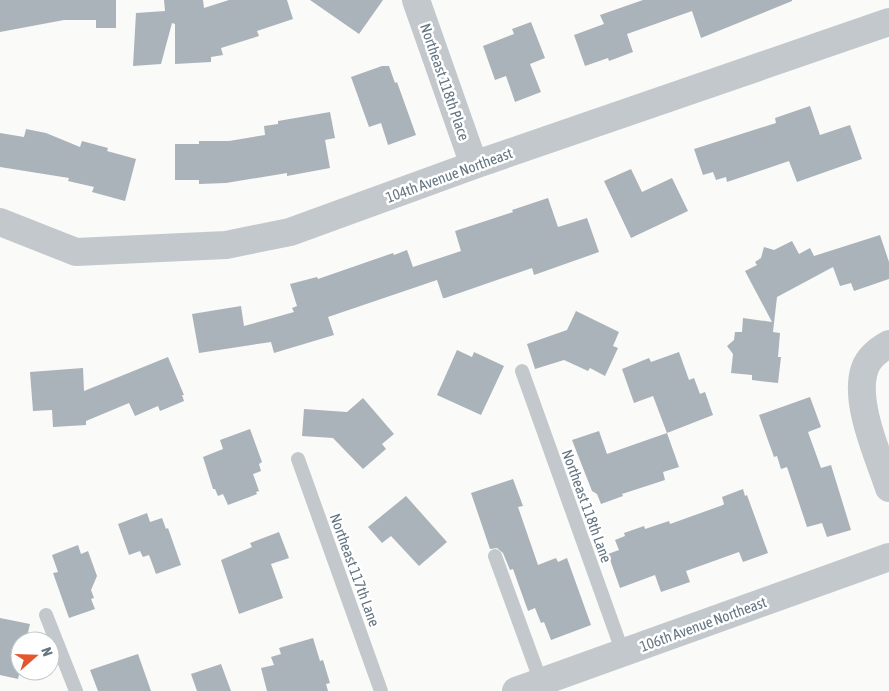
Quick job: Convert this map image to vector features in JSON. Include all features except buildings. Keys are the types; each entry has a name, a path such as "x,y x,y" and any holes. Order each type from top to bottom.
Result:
{"street":[{"name":"Northeast 118th Place","path":"416,0 474,165"},
{"name":"104th Avenue Northeast","path":"0,222 76,252 226,245 290,232 474,165 889,22"},
{"path":"889,344 877,351 865,367 861,387 863,410 889,488"},
{"name":"106th Avenue Northeast","path":"529,687 889,557"}],"lane":[{"name":"Northeast 118th Lane","path":"522,371 623,653"},
{"name":"Northeast 117th Lane","path":"298,459 381,691"},
{"path":"496,556 529,687"},
{"path":"46,615 76,691"}]}
